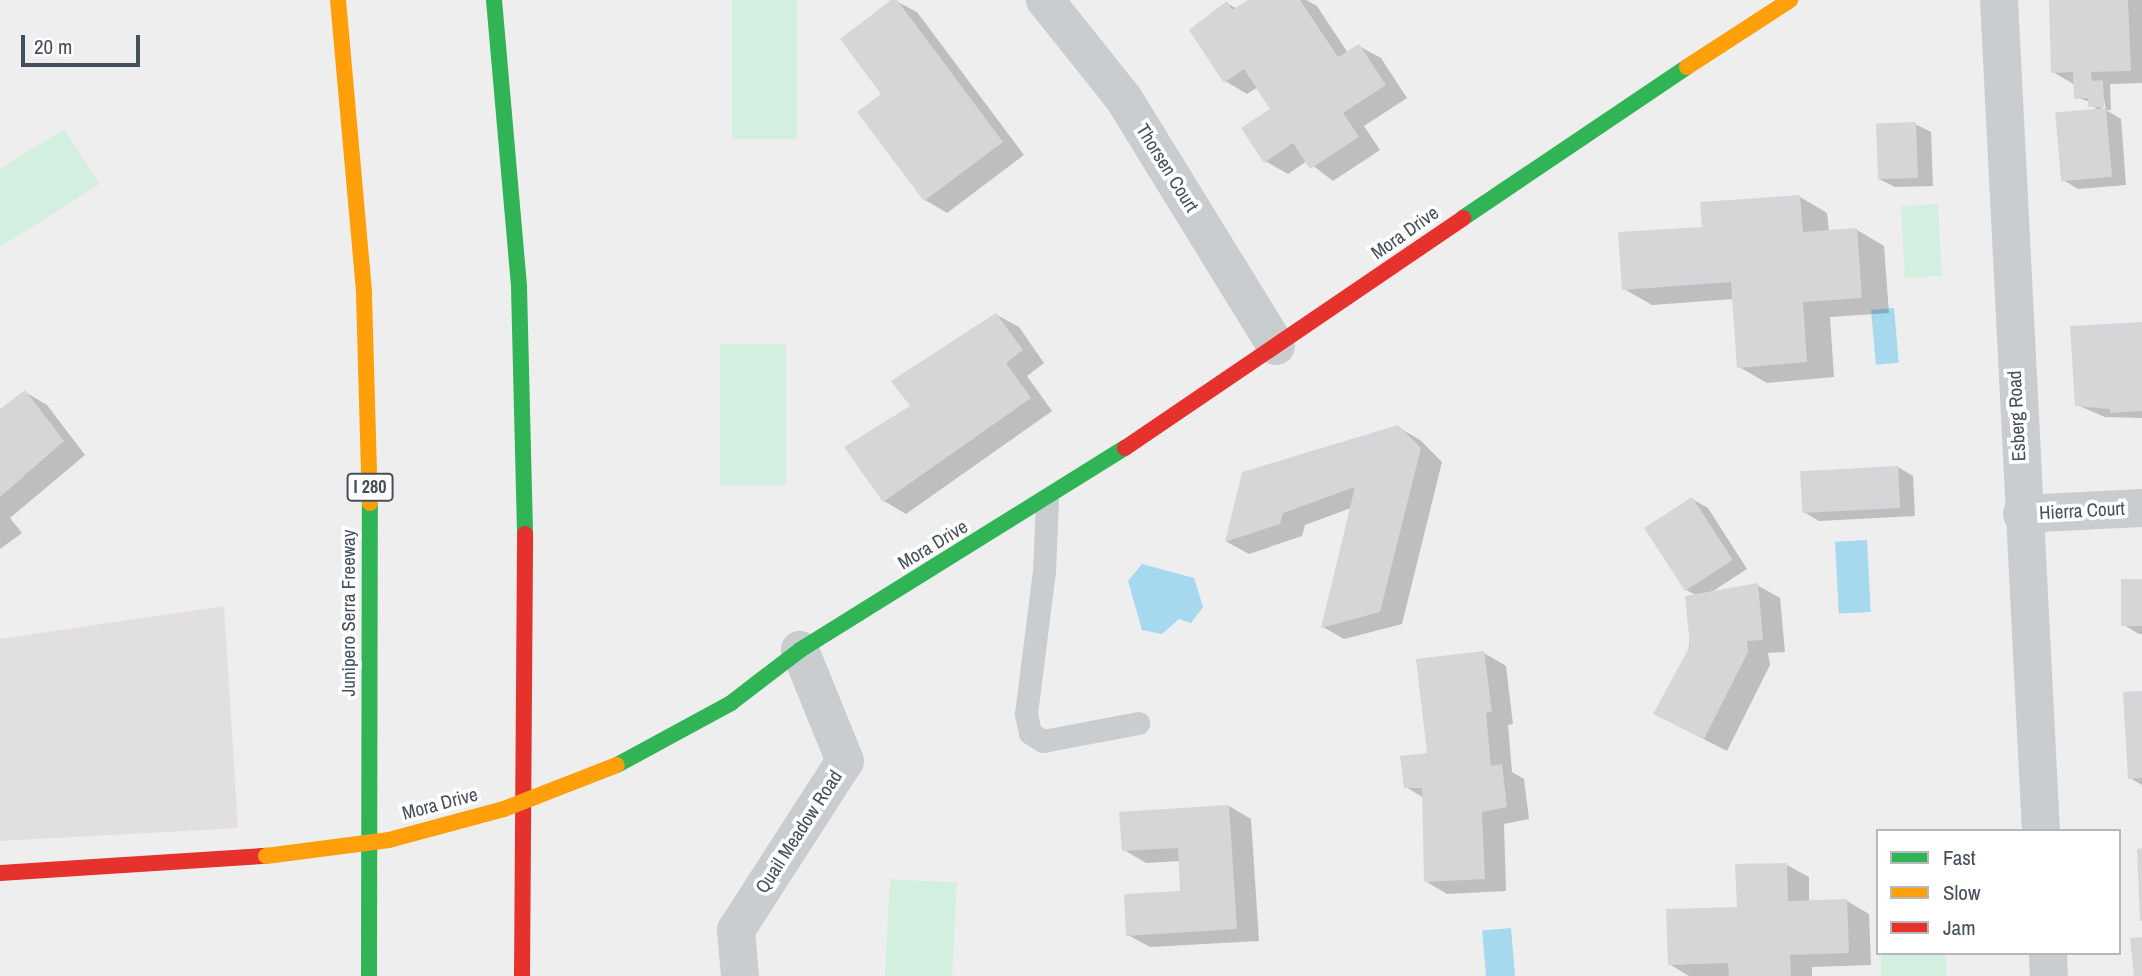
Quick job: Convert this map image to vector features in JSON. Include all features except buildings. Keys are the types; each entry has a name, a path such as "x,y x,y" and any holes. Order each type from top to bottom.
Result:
{"main road":[{"name":"Junipero Serra Freeway","path":"338,0 364,294 371,554 369,976"},
{"path":"494,0 519,287 524,542 522,976"},
{"name":"Mora Drive","path":"0,873 266,856 389,840 504,809 617,765 731,703 800,650 1046,500 1276,346 1557,152 1790,0"}],"street":[{"name":"Thorsen Court","path":"1045,0 1124,99 1276,346"},
{"name":"Esberg Road","path":"1999,0 2022,514 2041,829"},
{"name":"Hierra Court","path":"2022,514 2142,508"},
{"name":"Quail Meadow Road","path":"740,976 736,930 845,761 800,650"},
{"path":"2048,955 2049,976"}],"lane":[{"path":"1046,500 1044,571 1026,714 1030,733 1043,741 1138,723"}],"shaded area":[{"path":"224,606 238,828 0,841 0,639"}],"green space":[{"path":"732,0 797,0 797,139 732,139"},
{"path":"64,129 100,184 0,247 0,169"},
{"path":"1938,204 1942,276 1905,278 1901,206"},
{"path":"720,344 786,344 786,485 720,485"},
{"path":"890,879 957,883 952,976 885,976"},
{"path":"1881,955 1946,955 1946,976 1881,976"}],"water":[{"path":"1894,308 1899,363 1876,365 1871,310"},
{"path":"1867,540 1871,612 1839,614 1835,542"},
{"path":"1142,564 1194,578 1203,607 1191,623 1179,619 1162,634 1142,630 1128,581"},
{"path":"1511,928 1515,976 1486,976 1482,931"}],"traffic: fast":[{"path":"494,0 519,287 525,534"},
{"path":"1463,218 1687,67"},
{"path":"617,765 731,703 800,650 1125,448"},
{"path":"369,976 370,503"}],"traffic: slow":[{"path":"338,0 364,294 370,503"},
{"path":"1687,67 1790,0"},
{"path":"266,856 389,840 504,809 617,765"}],"traffic: jam":[{"path":"1125,448 1463,218"},
{"path":"522,976 525,534"},
{"path":"0,873 266,856"}]}
